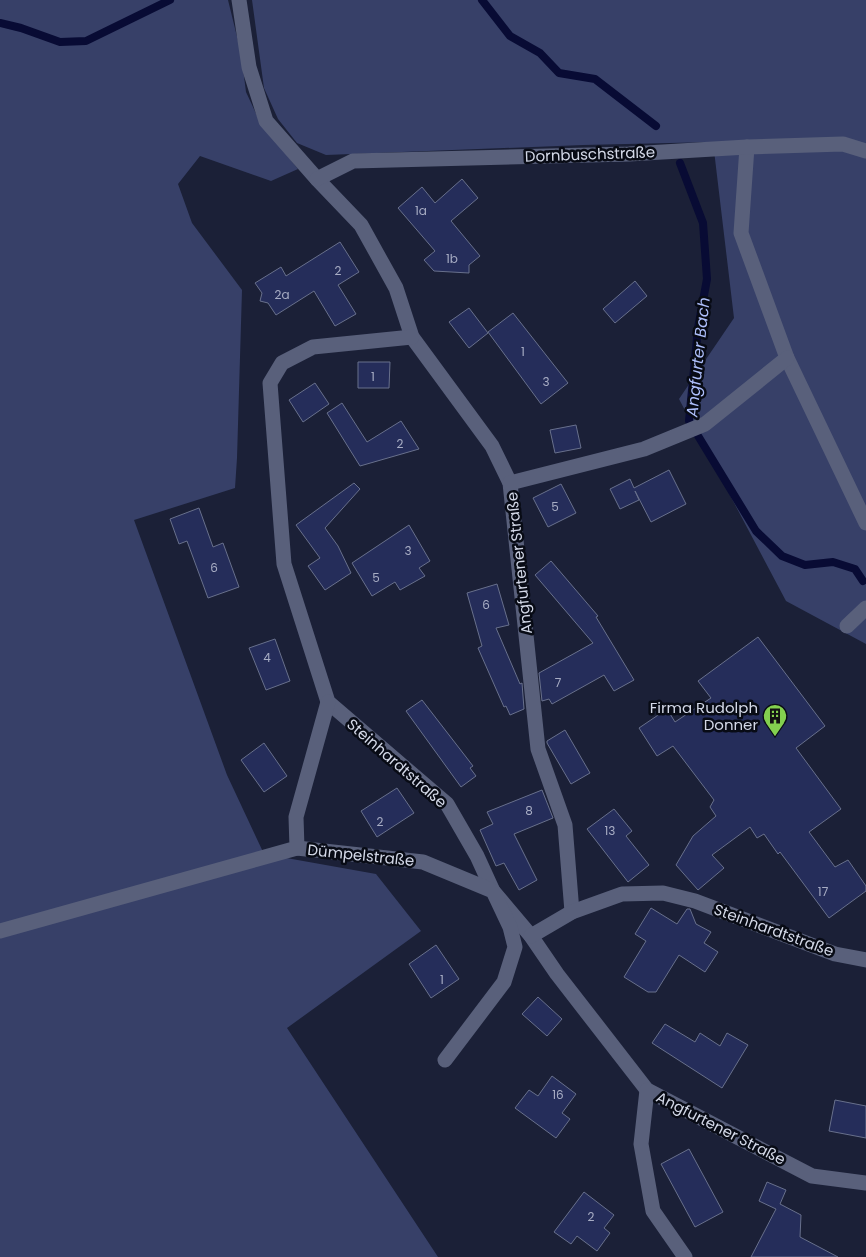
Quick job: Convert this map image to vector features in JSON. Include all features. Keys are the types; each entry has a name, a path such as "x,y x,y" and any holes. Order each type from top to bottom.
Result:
{"street":[{"name":"Angfurtener Straße","path":"239,0 249,67 266,121 361,225 396,288 412,337 492,446 510,483 538,749 565,825 572,912"},
{"name":"Dornbuschstraße","path":"317,179 353,161 630,154 747,147 843,144 866,151"},
{"path":"747,147 741,233 787,358 866,523"},
{"path":"328,702 284,564 270,383 282,363 313,347 412,337"},
{"path":"510,483 644,449 677,434 706,424 787,358"},
{"path":"847,626 866,608"},
{"name":"Dümpelstraße","path":"297,848 296,817 328,702"},
{"name":"Steinhardtstraße","path":"328,702 447,804 477,856 493,891 531,936 572,912 622,894 663,893 695,901 835,954 866,960"},
{"name":"Dümpelstraße","path":"0,931 297,848 423,862 493,891"},
{"path":"445,1060 504,982 515,947 510,927 493,891"},
{"name":"Angfurtener Straße","path":"531,936 557,974 647,1090 812,1176 866,1183"},
{"path":"647,1090 641,1144 652,1211 685,1257"}],"shaded area":[{"path":"0,0 228,0 241,53 246,92 260,122 298,169 271,181 200,156 178,184 192,223 242,290 235,488 134,520 227,775 264,854 376,874 421,931 287,1028 438,1257 0,1257"},
{"path":"252,0 866,0 866,644 786,601 679,399 734,318 713,142 326,155 297,143 278,119 264,88"}],"building":[{"path":"462,179 478,198 451,221 480,256 469,265 469,273 434,271 424,260 435,251 398,208 422,187 435,203"},
{"path":"340,242 359,272 338,285 356,314 335,326 314,291 276,315 268,303 260,301 262,293 255,283 281,267 286,276"},
{"path":"635,281 647,296 615,323 603,309"},
{"path":"469,308 488,333 469,348 449,322"},
{"path":"513,313 568,383 541,404 488,332"},
{"path":"358,362 390,362 389,388 358,388"},
{"path":"315,383 329,404 303,422 289,400"},
{"path":"342,403 367,442 401,421 419,449 360,466 327,413"},
{"path":"576,425 581,448 555,453 550,430"},
{"path":"669,470 686,504 651,522 635,491 639,500 620,509 610,489 630,479 634,488"},
{"path":"354,483 360,489 325,528 338,546 351,573 325,590 308,566 320,558 296,525"},
{"path":"561,484 576,513 548,527 533,498"},
{"path":"199,508 213,547 223,543 239,587 208,598 187,541 179,544 170,519"},
{"path":"409,525 430,561 419,568 425,576 400,590 395,582 372,596 352,563"},
{"path":"551,561 598,616 596,617 634,680 614,691 604,675 552,704 549,699 542,701 539,673 593,643 535,575"},
{"path":"497,584 509,625 496,628 520,684 522,683 524,709 510,715 506,706 504,707 478,648 482,646 467,593"},
{"path":"758,637 825,726 796,748 841,809 809,832 835,867 848,860 866,886 866,891 829,918 780,852 778,854 764,834 757,838 750,827 712,855 724,868 698,890 676,865 693,836 716,816 710,807 714,800 673,746 657,756 639,728 667,709 675,722 711,698 698,681"},
{"path":"275,639 290,681 266,690 249,648"},
{"path":"422,700 473,766 470,768 476,776 461,787 406,711"},
{"path":"565,730 590,773 571,784 547,743 547,741"},
{"path":"264,743 287,776 264,792 241,760"},
{"path":"397,788 414,813 377,837 361,811"},
{"path":"542,790 553,818 514,834 537,880 519,890 504,863 496,866 480,830 493,824 487,812"},
{"path":"614,809 632,831 626,836 649,865 628,882 587,829"},
{"path":"651,908 677,924 687,909 690,909 696,924 711,932 704,943 718,952 705,972 679,955 656,992 648,992 624,977 646,941 635,934"},
{"path":"436,945 459,979 431,998 409,964"},
{"path":"538,997 562,1019 547,1036 522,1014"},
{"path":"665,1024 695,1042 700,1033 720,1046 727,1033 748,1045 722,1088 652,1043"},
{"path":"552,1076 576,1094 562,1113 570,1119 556,1138 515,1108 529,1090 538,1096"},
{"path":"835,1100 866,1106 866,1138 829,1131"},
{"path":"689,1149 723,1212 695,1227 661,1164"},
{"path":"767,1182 786,1190 780,1204 801,1215 800,1237 838,1257 751,1257 776,1209 759,1201"},
{"path":"584,1192 614,1215 604,1228 610,1233 597,1251 577,1236 571,1244 554,1232"}],"waterway":[{"name":"Angfurter Bach","path":"0,23 21,28 60,42 86,41 170,0"},
{"name":"Angfurter Bach","path":"482,0 510,36 540,53 559,73 595,79 656,126"},
{"name":"Angfurter Bach","path":"680,163 703,223 707,279 698,328 689,421 756,531 782,556 805,565 833,562 855,569 863,581"}],"place":[{"name":"Firma Rudolph Donner","path":"775,737"}]}
